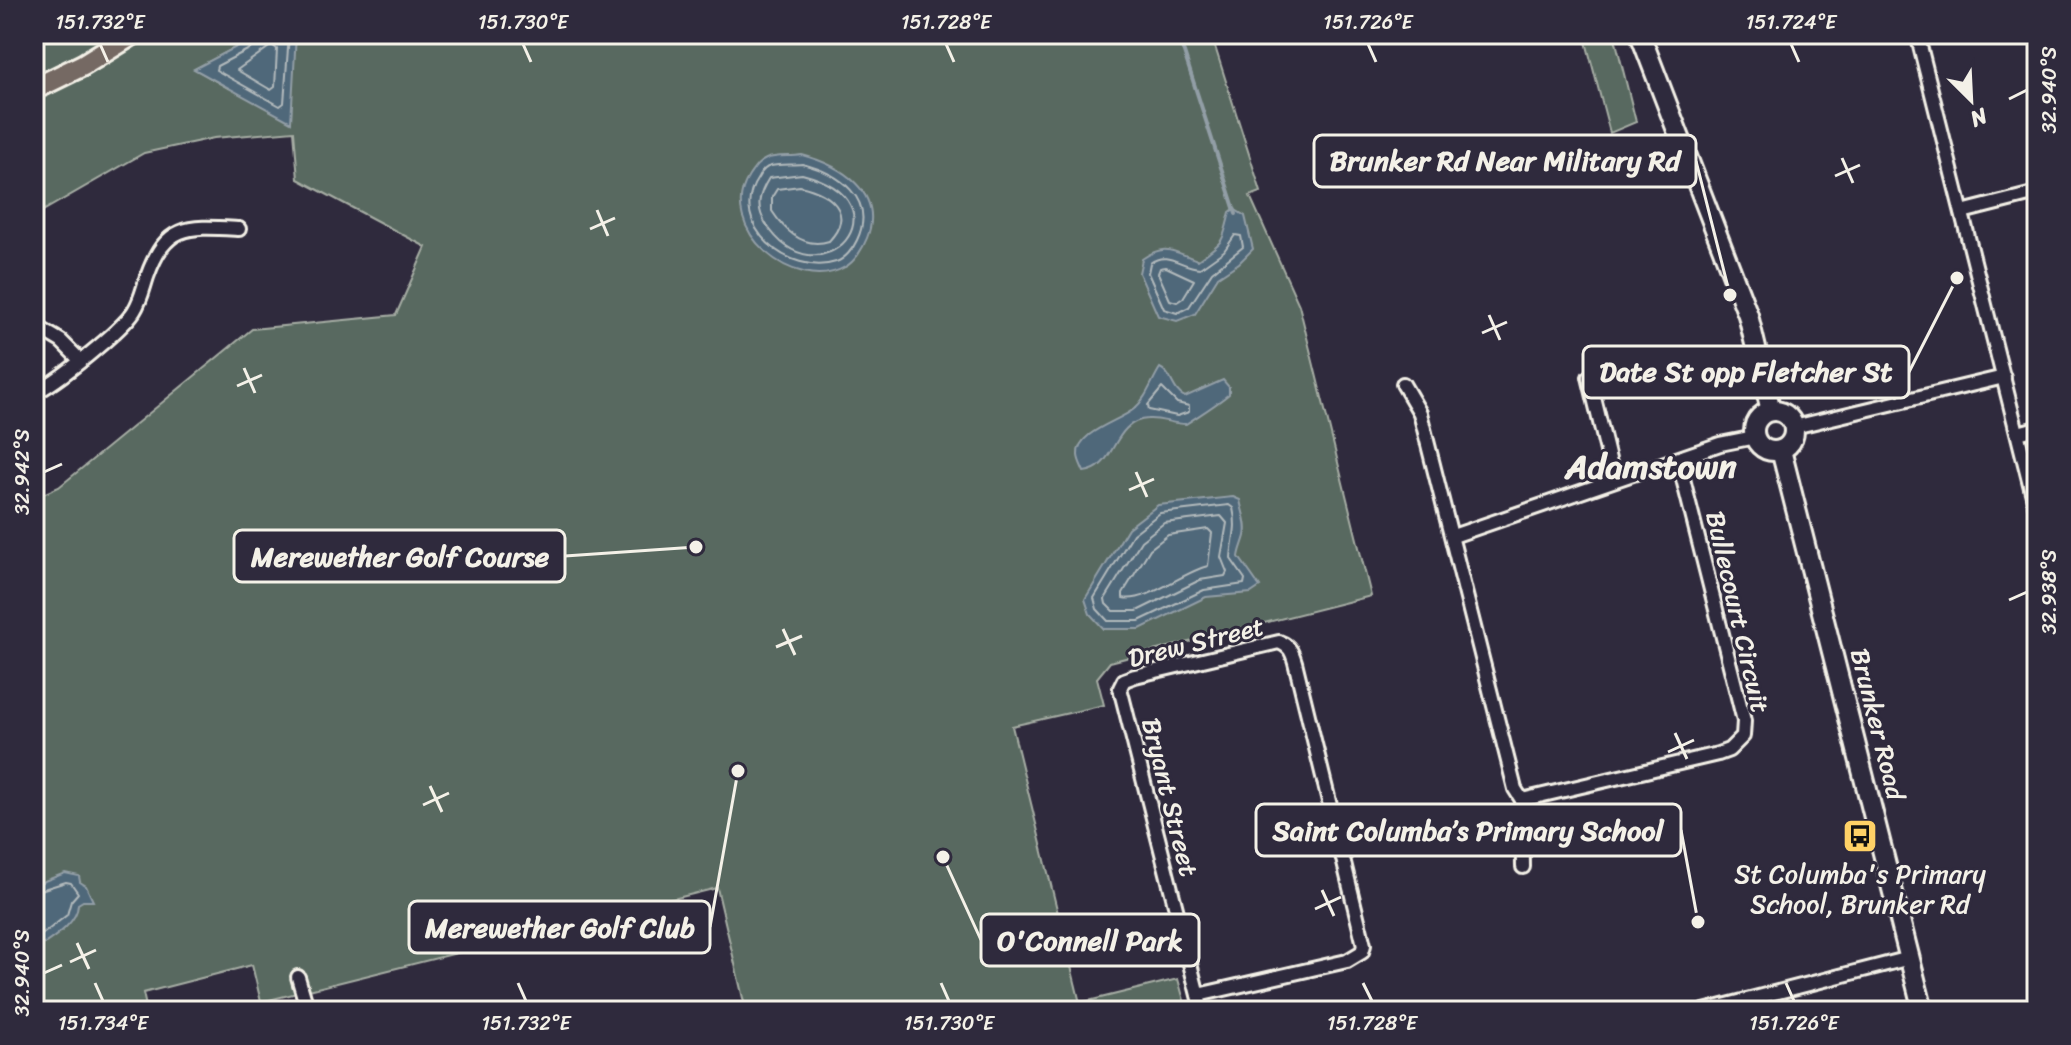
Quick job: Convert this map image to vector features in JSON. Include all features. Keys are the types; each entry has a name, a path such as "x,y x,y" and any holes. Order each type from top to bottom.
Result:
{"highway":[{"path":"34,89 83,65 133,34"}],"main road":[{"path":"1640,34 1748,315 1771,411"},
{"path":"1771,411 1785,414 1794,427 1792,440 1781,450 1765,449 1755,437 1757,420 1771,411"},
{"name":"Brunker Road","path":"1781,450 1923,1011"}],"street":[{"path":"1917,34 2037,512"},
{"path":"1962,212 2037,193"},
{"path":"34,393 123,325 134,312 157,251 167,239 198,227 239,229"},
{"path":"34,325 61,341 80,360"},
{"path":"1589,377 1614,480"},
{"path":"1794,427 2004,377"},
{"path":"1403,384 1420,413 1515,789 1522,800 1523,867"},
{"path":"2018,433 2037,428"},
{"path":"1453,536 1720,444 1755,437"},
{"name":"Bullecourt Circuit","path":"1522,800 1718,754 1729,750 1743,736 1744,721 1678,459"},
{"name":"Drew Street","path":"1120,688 1124,680 1135,676 1273,643 1286,645 1295,662 1364,937 1362,952 1347,961 1198,995"},
{"name":"Bryant Street","path":"1120,688 1202,1011"},
{"path":"1704,1011 1910,958"},
{"path":"298,977 308,1011"}],"green space":[{"path":"34,34 261,34 195,69 228,88 308,34 1211,34 1261,192 1250,196 1299,305 1371,596 1110,662 1097,678 1104,705 1012,726 1080,1003 1178,979 1187,1011 746,1011 717,888 261,1002 252,965 143,993 147,1011 34,1011 34,498 59,487 252,329 396,315 426,247 298,179 294,131 214,138 144,153 34,216"},
{"path":"1584,34 1614,34 1636,122 1610,133"}],"water":[{"path":"261,34 296,34 291,122 194,69"},
{"path":"802,155 831,166 856,183 870,207 871,222 867,238 858,254 845,267 825,274 804,272 784,265 766,252 751,235 743,216 741,196 758,164 770,158"},
{"path":"1234,209 1245,216 1253,249 1218,277 1195,314 1177,321 1158,316 1139,273 1142,259 1164,250 1198,260 1221,240 1230,212"},
{"path":"1160,368 1185,397 1223,380 1229,387 1229,394 1186,424 1153,419 1136,422 1120,436 1103,463 1084,472 1078,455 1084,440 1139,405"},
{"path":"1233,497 1240,500 1246,527 1239,557 1260,587 1251,593 1206,597 1140,629 1104,629 1090,614 1085,599 1128,528 1158,505"},
{"path":"65,873 79,876 93,901 78,904 68,925 34,951 34,885"}],"waterway":[{"path":"1178,34 1236,214"}],"place":[{"name":"Date St opp Fletcher St","path":"1957,278"},
{"name":"Brunker Rd Near Military Rd","path":"1730,295"},
{"name":"Merewether Golf Course","path":"696,547"},
{"name":"Merewether Golf Club","path":"738,771"},
{"name":"St Columba's Primary School, Brunker Rd","path":"1860,836"},
{"name":"O'Connell Park","path":"943,857"},
{"name":"Saint Columba’s Primary School","path":"1698,922"}],"district":[{"name":"Adamstown","path":"1651,467"}]}
